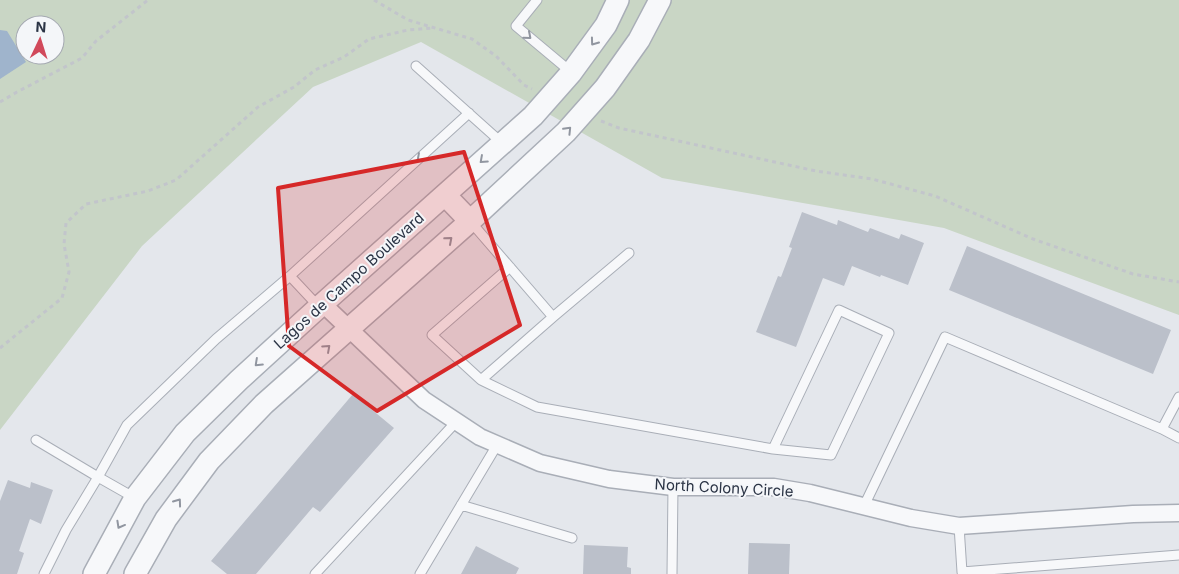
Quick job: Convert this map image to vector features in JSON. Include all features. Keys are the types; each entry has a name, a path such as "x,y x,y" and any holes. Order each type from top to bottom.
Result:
{"street":[{"name":"Lagos de Campo Boulevard","path":"94,574 135,498 185,433 239,380 321,305 533,116 571,73 606,25 618,0"},
{"path":"135,574 166,519 209,461 264,404 470,221 566,132 605,88 639,40 660,0"},
{"path":"444,195 470,221"},
{"name":"North Colony Circle","path":"321,305 349,328 424,400 480,437 540,463 600,477 674,487 774,487 810,493 911,518 959,526 1133,514 1179,513"}],"lane":[{"path":"537,0 516,26 571,73"},
{"path":"416,66 502,143"},
{"path":"44,574 66,530 127,424 216,339 290,276 469,113"},
{"path":"470,221 553,317"},
{"path":"481,380 629,253"},
{"path":"510,267 432,335 481,380 537,407 773,448 831,455 889,333 840,310 773,448"},
{"path":"290,276 321,305"},
{"path":"864,506 945,337 1162,429 1179,438"},
{"path":"1162,429 1179,397"},
{"path":"315,574 456,422"},
{"path":"36,440 135,498"},
{"path":"420,574 497,445"},
{"path":"672,574 674,487"},
{"path":"461,506 572,538"},
{"path":"959,526 960,573 1179,555"}],"path":[{"path":"0,102 82,58 96,41 148,0"},
{"path":"374,0 408,20 472,39 496,56 524,85 548,99"},
{"path":"0,348 62,298 69,272 64,244 66,223 86,204 148,191 176,180 258,107 294,87 315,70 344,57 370,39 408,30 436,28"},
{"path":"582,114 619,128 816,171 872,179 935,196 1042,243 1133,274 1179,282"}],"highlighted area":[{"path":"464,152 520,325 377,411 289,346 278,188"}],"green space":[{"path":"0,0 1179,0 1179,315 944,228 662,178 421,42 313,87 142,246 0,430"}],"water":[{"path":"0,30 7,31 15,44 15,65 21,65 0,79"}],"building":[{"path":"802,212 837,225 838,220 868,232 870,228 899,239 901,234 924,243 908,285 852,266 844,286 823,278 796,347 756,332 778,276 781,277 792,248 789,247"},
{"path":"967,246 1171,330 1153,374 949,290"},
{"path":"353,394 394,428 320,512 313,507 256,574 227,574 211,561"},
{"path":"8,480 30,488 31,482 53,490 41,524 30,519 19,551 24,553 17,574 0,574 0,501"},
{"path":"749,543 790,544 789,574 748,574"},
{"path":"584,545 628,547 627,567 631,568 631,574 583,574"},
{"path":"476,546 519,568 516,574 461,574"}]}
